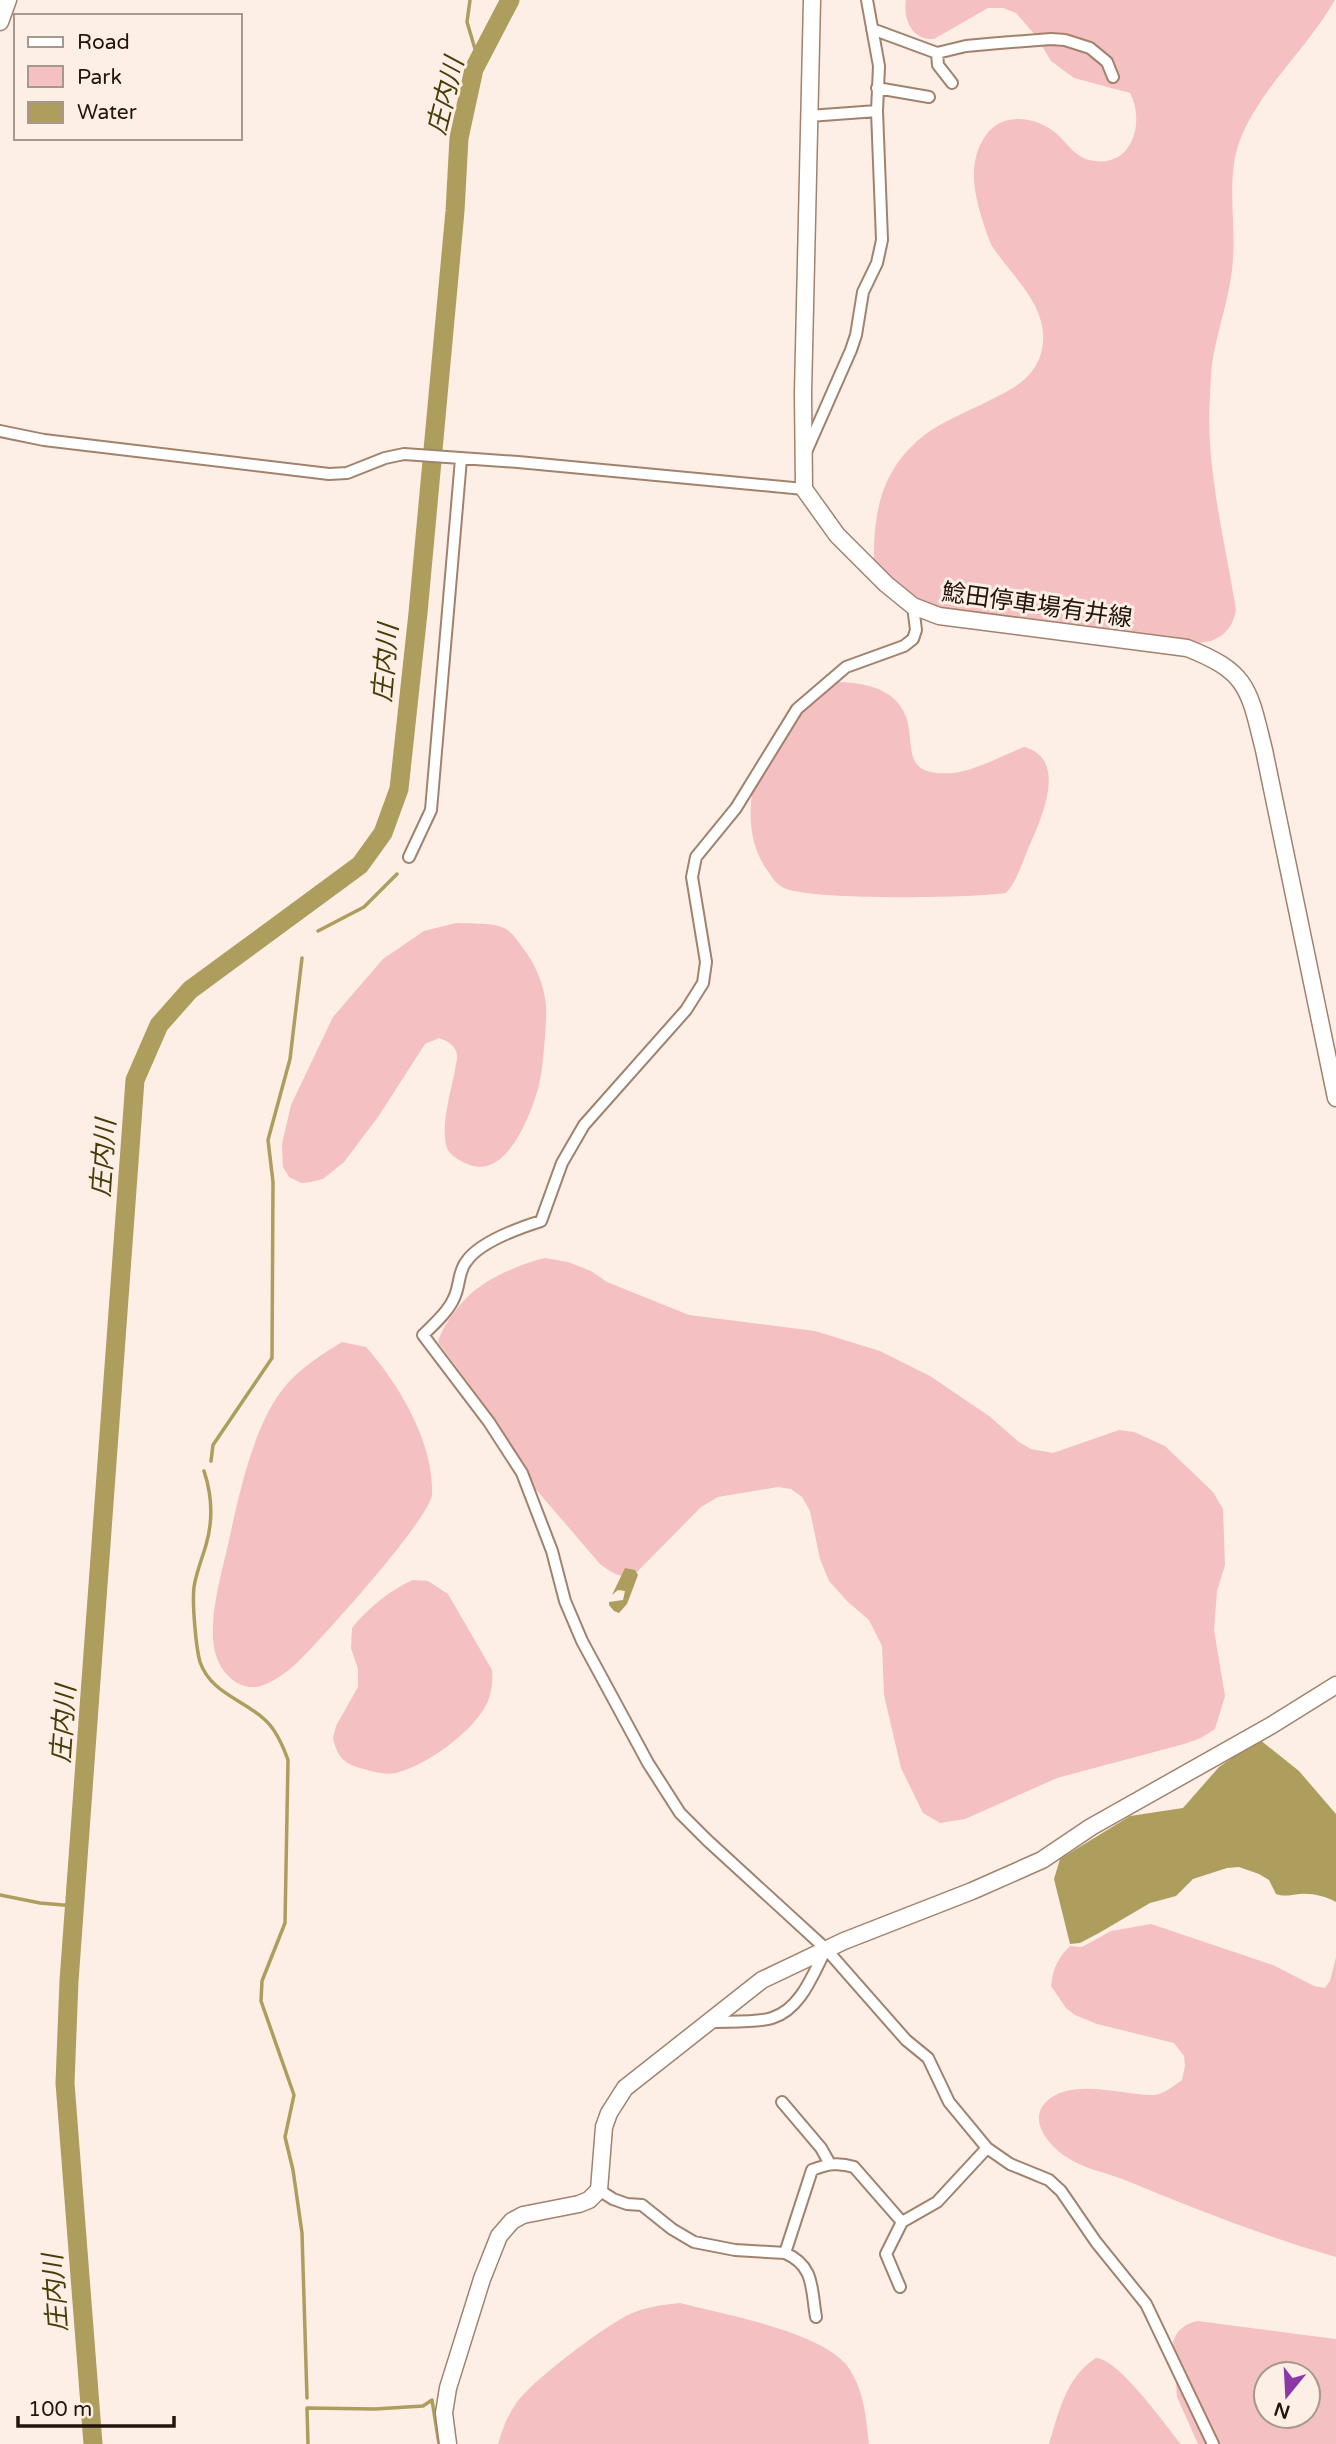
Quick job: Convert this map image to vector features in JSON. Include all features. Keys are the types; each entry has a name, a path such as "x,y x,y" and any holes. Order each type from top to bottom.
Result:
{"main road":[{"path":"0,22 8,0"},
{"path":"804,489 813,0"},
{"name":"鯰田停車場有井線","path":"804,489 837,534 886,584 913,606 939,616 1187,648 1216,660 1237,677 1251,698 1264,750 1336,1098"},
{"path":"448,2444 444,2413 448,2388 482,2279 499,2236 512,2221 523,2215 579,2204 589,2200 599,2190 602,2138 606,2120 625,2088 762,1980 826,1950 1042,1860 1091,1827 1272,1725 1336,1685"}],"street":[{"path":"803,461 851,350 863,292 877,262 883,240 877,111 879,66 867,0"},
{"path":"872,29 937,52 966,46 1065,40 1090,48 1107,62 1113,77"},
{"path":"937,52 938,65 952,83"},
{"path":"877,88 929,97"},
{"path":"809,116 877,111"},
{"path":"0,431 44,440 329,474 347,473 385,458 404,454 804,489"},
{"path":"409,857 431,810 459,459"},
{"path":"913,606 916,630 913,639 904,646 846,667 797,709 736,808 696,857 692,877 706,962 703,983 686,1010 584,1125 562,1163 541,1221 521,1227 475,1252 462,1270 455,1297 423,1335 489,1422 522,1473 552,1550 565,1601 582,1641 648,1763 680,1813 826,1950 906,2040 928,2058 949,2102 987,2148 1010,2164 1049,2180 1061,2192 1096,2242 1146,2304 1213,2444"},
{"path":"708,2023 771,2018 788,2010 803,1993 826,1950"},
{"path":"782,2102 821,2148 830,2164"},
{"path":"900,2287 886,2255 902,2222 937,2202 987,2148"},
{"path":"785,2253 812,2170 830,2164 843,2163 854,2167 902,2222"},
{"path":"599,2190 627,2204 642,2205 671,2229 694,2242 735,2250 785,2253 802,2263 809,2273 816,2317"}],"green space":[{"path":"906,0 1335,0 1262,99 1242,135 1234,165 1232,271 1213,360 1209,422 1213,476 1236,610 1228,629 1216,639 1150,650 1102,645 1007,628 907,599 874,564 878,508 890,475 900,460 927,433 1019,384 1035,368 1041,353 1043,337 1036,309 1029,295 992,246 980,211 974,167 980,145 986,135 1001,122 1020,119 1030,121 1049,128 1073,151 1088,160 1108,161 1127,149 1136,128 1130,93 1074,78 1051,61 1036,36 1016,13 1003,8 988,8 934,39 920,36 911,27 906,15"},
{"path":"838,682 868,686 895,699 906,717 913,758 917,765 925,770 936,773 961,772 1024,747 1038,754 1046,764 1049,777 1044,808 1021,866 1006,893 927,897 822,895 782,887 773,878 756,849 752,830 753,790 758,770 774,733 790,711 809,695"},
{"path":"456,923 493,925 507,930 531,960 543,989 546,1022 540,1078 531,1111 516,1140 496,1162 484,1166 467,1164 450,1153 446,1142 445,1122 457,1057 453,1046 439,1038 425,1044 378,1117 344,1162 323,1179 301,1183 289,1177 283,1167 282,1144 291,1105 333,1017 383,959 424,931"},
{"path":"545,1258 568,1262 591,1271 607,1282 689,1315 815,1331 880,1351 930,1376 989,1416 1031,1449 1053,1453 1119,1430 1134,1432 1165,1446 1213,1492 1223,1509 1225,1565 1217,1591 1214,1630 1225,1696 1215,1729 1184,1744 1057,1778 965,1819 940,1823 923,1813 901,1768 884,1695 882,1646 869,1620 829,1581 820,1559 810,1511 802,1497 791,1489 778,1487 718,1497 701,1507 634,1575 625,1576 600,1564 533,1486 500,1426 438,1342 449,1320 472,1292 501,1274"},
{"path":"342,1342 366,1347 402,1396 421,1435 431,1475 432,1494 427,1507 396,1551 300,1660 266,1684 245,1686 231,1679 221,1667 215,1652 213,1623 217,1592 245,1474 258,1434 287,1384 313,1361"},
{"path":"413,1580 428,1581 448,1594 492,1670 491,1689 488,1701 473,1724 449,1745 408,1769 396,1773 380,1773 347,1762 337,1750 333,1738 336,1726 358,1687 358,1669 351,1648 352,1628 380,1600"},
{"path":"1151,1924 1273,1965 1314,1986 1325,1988 1330,1981 1336,1957 1336,2257 1203,2212 1079,2164 1059,2152 1043,2132 1040,2110 1056,2095 1069,2090 1098,2089 1154,2095 1182,2080 1184,2056 1174,2043 1097,2024 1075,2015 1066,2008 1051,1986 1057,1964 1070,1946 1082,1947 1111,1931"},
{"path":"680,2303 795,2334 836,2355 848,2367 858,2385 869,2444 498,2444 515,2405 535,2383 567,2356 628,2315 647,2308"},
{"path":"1198,2321 1336,2339 1336,2444 1198,2444 1177,2397 1173,2343 1179,2331"},
{"path":"1096,2358 1106,2361 1129,2381 1181,2444 1049,2444 1060,2408 1071,2385 1077,2375"}],"water":[{"path":"625,1568 635,1570 638,1575 627,1604 619,1613 614,1611 609,1602 623,1600 625,1591 618,1590 612,1595"},
{"path":"1259,1739 1299,1771 1336,1814 1336,1902 1314,1895 1276,1894 1269,1880 1259,1874 1239,1867 1227,1868 1193,1879 1176,1896 1150,1903 1080,1943 1070,1944 1054,1879 1060,1859 1130,1816 1183,1808 1219,1767"}],"waterway":[{"path":"470,0 467,22 478,59"},
{"name":"庄内川","path":"93,2444 65,2083 69,1981 135,1080 159,1025 190,990 360,865 383,833 399,789 418,613 455,211 459,138 474,69 510,0"},
{"path":"318,931 364,907 397,874"},
{"path":"211,1461 213,1445 272,1358 273,1182 268,1140 290,1059 302,958"},
{"path":"204,1471 209,1489 211,1517 194,1587 200,1662 205,1673 219,1688 268,1723 279,1738 288,1760 285,1923 262,1981 261,2001 294,2095 285,2137 293,2170 302,2233 307,2398"},
{"path":"0,1895 40,1903 75,1906"},
{"path":"307,2408 375,2409 423,2406 432,2400 439,2444"},
{"path":"307,2409 308,2444"}]}
